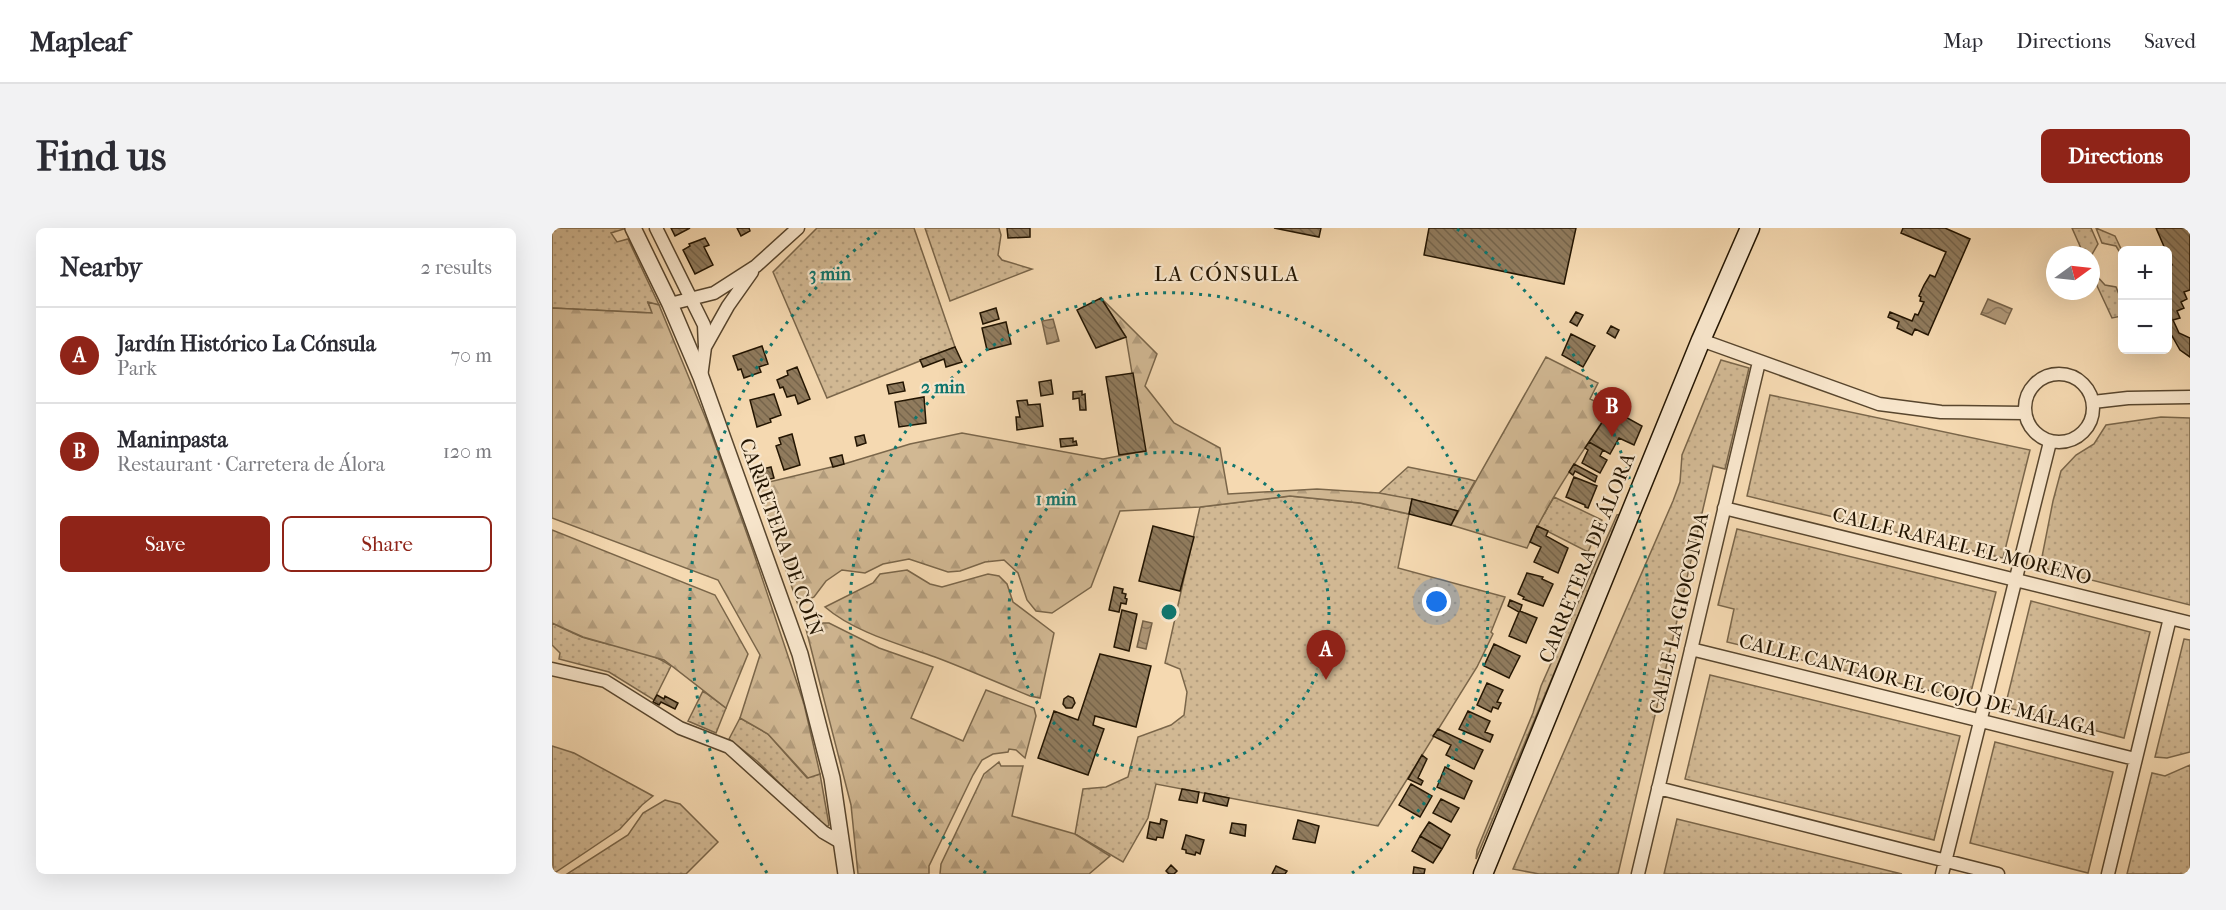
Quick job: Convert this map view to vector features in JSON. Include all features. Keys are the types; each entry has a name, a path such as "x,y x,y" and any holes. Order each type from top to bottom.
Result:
{"main road":[{"name":"CARRETERA DE ÁLORA","path":"1483,874 1701,340 1750,228"}],"street":[{"name":"CARRETERA DE COÍN","path":"633,228 670,304 701,376 800,654 832,778 846,874"},
{"path":"656,228 704,325 705,347 701,376"},
{"path":"670,304 714,293 756,266 794,230"},
{"path":"705,347 728,306 756,266"},
{"path":"1701,340 1879,404 1941,412 2025,413"},
{"name":"CALLE LA GIOCONDA","path":"1638,874 1759,362"},
{"path":"2048,375 2071,376 2082,382 2093,402 2090,425 2073,440 2062,443 2050,442 2034,431 2025,413 2025,401 2030,390 2048,375"},
{"path":"2093,402 2128,398 2190,397"},
{"path":"1942,874 2050,442"},
{"name":"CALLE RAFAEL EL MORENO","path":"1724,508 2190,623"},
{"path":"2108,874 2170,618"},
{"name":"CALLE CANTAOR EL COJO DE MÁLAGA","path":"1691,649 2135,759"},
{"path":"552,669 605,681 681,728 729,747 823,832 842,843"},
{"path":"1658,788 1998,874"}],"green space":[{"path":"552,228 623,228 611,233 617,242 628,239 659,305 648,303 653,313 552,308"},
{"path":"817,228 914,228 955,347 827,398 773,272"},
{"path":"925,228 999,228 1001,235 998,255 1002,260 1032,269 950,301"},
{"path":"2072,228 2091,228 2097,246 2080,246"},
{"path":"2096,228 2115,236 2120,246 2118,249 2116,246 2102,243"},
{"path":"2100,280 2105,285 2116,287 2118,292 2118,317 2112,318 2100,292"},
{"path":"1101,298 1157,354 1145,386 1174,423 1220,448 1228,494 1317,489 1379,493 1412,499 1409,514 1360,503 1290,496 1200,507 1120,511 1091,587 1052,613 1036,611 1027,600 1018,573 1004,560 985,562 960,571 948,572 909,559 883,564 865,573 842,570 826,581 814,597 798,605 757,485 844,464 910,444 962,433 1103,459 1145,451 1126,337"},
{"path":"648,302 659,305 708,424 804,704 820,774 808,778 768,734 740,718 760,655 718,580 552,518 552,308 652,313"},
{"path":"1546,357 1598,383 1590,399 1611,409 1555,494 1527,548 1451,525"},
{"path":"1721,360 1749,368 1725,469 1713,466 1618,874 1539,874 1513,869 1673,501 1680,482 1682,455"},
{"path":"1770,395 2030,450 2003,558 1747,496"},
{"path":"2161,417 2190,418 2190,605 2040,567 2061,471 2076,455 2094,444 2106,425"},
{"path":"1408,467 1475,481 1458,511 1379,493"},
{"path":"1290,496 1360,503 1409,514 1398,568 1505,597 1491,632 1493,634 1477,667 1378,826 1156,784 1148,818 1123,862 1075,834 1083,789 1106,787 1128,777 1138,737 1171,725 1184,715 1187,692 1180,669 1165,663 1200,507"},
{"path":"1554,497 1602,520 1588,552 1537,526"},
{"path":"1621,514 1476,859 1477,850 1533,713 1541,686 1617,515"},
{"path":"1737,529 1996,592 1969,700 1727,642 1734,609 1718,605"},
{"path":"552,530 715,595 748,654 726,708 664,660 583,637 552,623"},
{"path":"907,570 930,584 942,587 988,574 999,576 1007,584 1013,602 1054,633 1040,698 877,636 849,624 825,607 873,583 880,574"},
{"path":"2031,601 2150,632 2124,738 2005,707"},
{"path":"552,623 582,637 651,655 671,666 654,700 609,672 559,659 560,653 552,645"},
{"path":"816,623 829,623 879,648 933,667 911,718 963,741 986,690 1034,708 1036,716 1025,758 1016,750 1009,749 1008,752 993,754 982,760 929,866 929,874 858,874 851,805 806,629"},
{"path":"2184,639 2190,640 2190,752 2167,758 2155,757"},
{"path":"1710,675 1960,736 1934,840 1685,779"},
{"path":"703,691 726,708 716,733 688,721"},
{"path":"740,718 768,734 807,778 820,774 829,825 825,828 757,761 729,739"},
{"path":"1995,742 2113,772 2088,873 1970,843"},
{"path":"552,746 574,753 653,796 620,829 553,874"},
{"path":"999,762 1001,766 1023,766 1012,816 1075,834 1110,856 1089,874 940,874 941,864 984,774"},
{"path":"2190,765 2190,874 2127,874 2152,773 2165,776"},
{"path":"665,800 680,804 718,842 686,874 567,874 628,835 643,813"},
{"path":"1677,819 1902,874 1664,874"}],"water":[{"path":"1988,299 2012,309 2005,324 1981,314"},
{"path":"1053,319 1059,341 1047,344 1042,321"},
{"path":"1143,621 1152,623 1146,649 1137,647"}],"building":[{"path":"671,228 690,228 675,236"},
{"path":"737,228 749,228 750,231 741,236"},
{"path":"1007,228 1030,228 1030,237 1008,238"},
{"path":"1274,228 1321,228 1319,237"},
{"path":"1429,228 1576,228 1564,284 1424,255"},
{"path":"1903,228 1945,228 1970,239 1928,335 1915,329 1912,335 1897,328 1899,322 1888,317 1890,312 1912,321 1915,314 1918,315 1924,302 1920,301 1919,296 1930,275 1935,277 1946,252 1901,233"},
{"path":"2156,228 2190,228 2190,290 2184,292 2187,299 2181,302 2184,308 2177,311 2180,318 2173,320 2179,333 2190,338 2190,357 2180,350 2172,336 2172,246 2164,246"},
{"path":"705,238 709,245 704,247 713,265 695,274 683,250 690,246 689,244"},
{"path":"1101,298 1126,337 1096,348 1077,310"},
{"path":"996,308 999,319 983,324 980,313"},
{"path":"1576,312 1583,315 1577,326 1570,322"},
{"path":"1006,322 1011,344 987,350 982,328"},
{"path":"1611,326 1619,330 1615,338 1607,333"},
{"path":"1571,334 1595,346 1583,367 1562,355"},
{"path":"762,346 768,364 759,367 761,372 744,378 733,356"},
{"path":"955,347 962,362 946,367 944,359 923,367 920,360"},
{"path":"797,367 810,399 798,404 795,395 787,397 777,380 788,375 787,371"},
{"path":"1133,373 1146,451 1119,455 1106,377"},
{"path":"1051,380 1053,394 1041,396 1039,382"},
{"path":"903,382 905,391 889,394 887,385"},
{"path":"1082,391 1082,395 1085,394 1086,410 1080,410 1079,398 1073,399 1073,392"},
{"path":"774,394 781,415 757,427 750,400"},
{"path":"924,397 926,423 899,427 895,402"},
{"path":"1027,400 1028,405 1040,404 1043,426 1017,430 1016,417 1020,417 1017,401"},
{"path":"1611,409 1642,426 1634,445 1619,438 1610,454 1589,442"},
{"path":"792,434 800,465 784,470 776,446 781,444 779,438"},
{"path":"864,435 866,443 857,446 855,437"},
{"path":"1073,438 1073,442 1076,441 1077,445 1061,447 1060,439"},
{"path":"1589,442 1603,450 1600,456 1607,460 1600,473 1582,463 1588,450 1585,448"},
{"path":"842,455 844,464 833,467 830,458"},
{"path":"1574,464 1597,476 1595,482 1575,471 1573,475 1569,472"},
{"path":"771,467 774,478 759,482 756,471"},
{"path":"1574,477 1597,486 1588,508 1566,497"},
{"path":"1412,499 1458,511 1451,525 1409,514"},
{"path":"1153,526 1194,537 1180,591 1139,581"},
{"path":"1537,526 1548,531 1546,536 1568,548 1558,573 1534,562 1541,547 1530,542"},
{"path":"1527,573 1543,577 1542,579 1553,584 1543,606 1523,599 1524,597 1518,594"},
{"path":"1114,587 1123,589 1122,593 1126,594 1127,599 1126,604 1121,603 1119,612 1109,610"},
{"path":"1510,600 1522,605 1520,611 1537,618 1526,643 1509,636 1519,612 1508,606"},
{"path":"1122,610 1137,614 1129,651 1114,647"},
{"path":"1494,644 1520,656 1509,678 1484,666"},
{"path":"1100,654 1151,666 1136,727 1095,716 1093,725 1104,729 1088,775 1038,758 1054,711 1078,720"},
{"path":"1487,683 1503,690 1497,702 1501,703 1498,709 1493,707 1491,712 1477,705"},
{"path":"657,695 664,699 665,696 678,703 675,709 661,702 659,705 653,702"},
{"path":"1068,696 1073,698 1075,703 1072,708 1066,708 1063,704 1064,699"},
{"path":"1468,711 1490,721 1485,732 1493,735 1490,742 1459,729"},
{"path":"1438,729 1483,750 1474,769 1446,755 1451,745 1433,736"},
{"path":"1422,755 1427,759 1418,778 1423,781 1421,785 1408,779"},
{"path":"1445,767 1472,781 1464,799 1437,787"},
{"path":"1411,784 1432,796 1420,817 1399,805"},
{"path":"1182,789 1199,792 1197,803 1179,800"},
{"path":"1205,793 1229,798 1227,806 1203,801"},
{"path":"1441,799 1459,808 1451,822 1433,813"},
{"path":"1161,819 1167,821 1163,838 1157,837 1156,840 1147,838 1150,822 1160,824"},
{"path":"1298,820 1319,826 1315,843 1293,839"},
{"path":"1429,822 1450,835 1442,849 1420,836"},
{"path":"1232,823 1246,825 1245,836 1230,833"},
{"path":"1186,835 1204,840 1200,854 1186,853 1186,850 1182,849"},
{"path":"1420,836 1442,849 1433,863 1412,851"},
{"path":"1171,865 1177,871 1174,874 1166,871"},
{"path":"1276,866 1287,871 1285,874 1272,874"},
{"path":"1414,867 1425,869 1424,874 1413,874"}],"place":[{"name":"Maninpasta","path":"1612,437"},
{"name":"Jardín Histórico La Cónsula","path":"1326,680"}],"district":[{"name":"LA CÓNSULA","path":"1227,274"}]}
